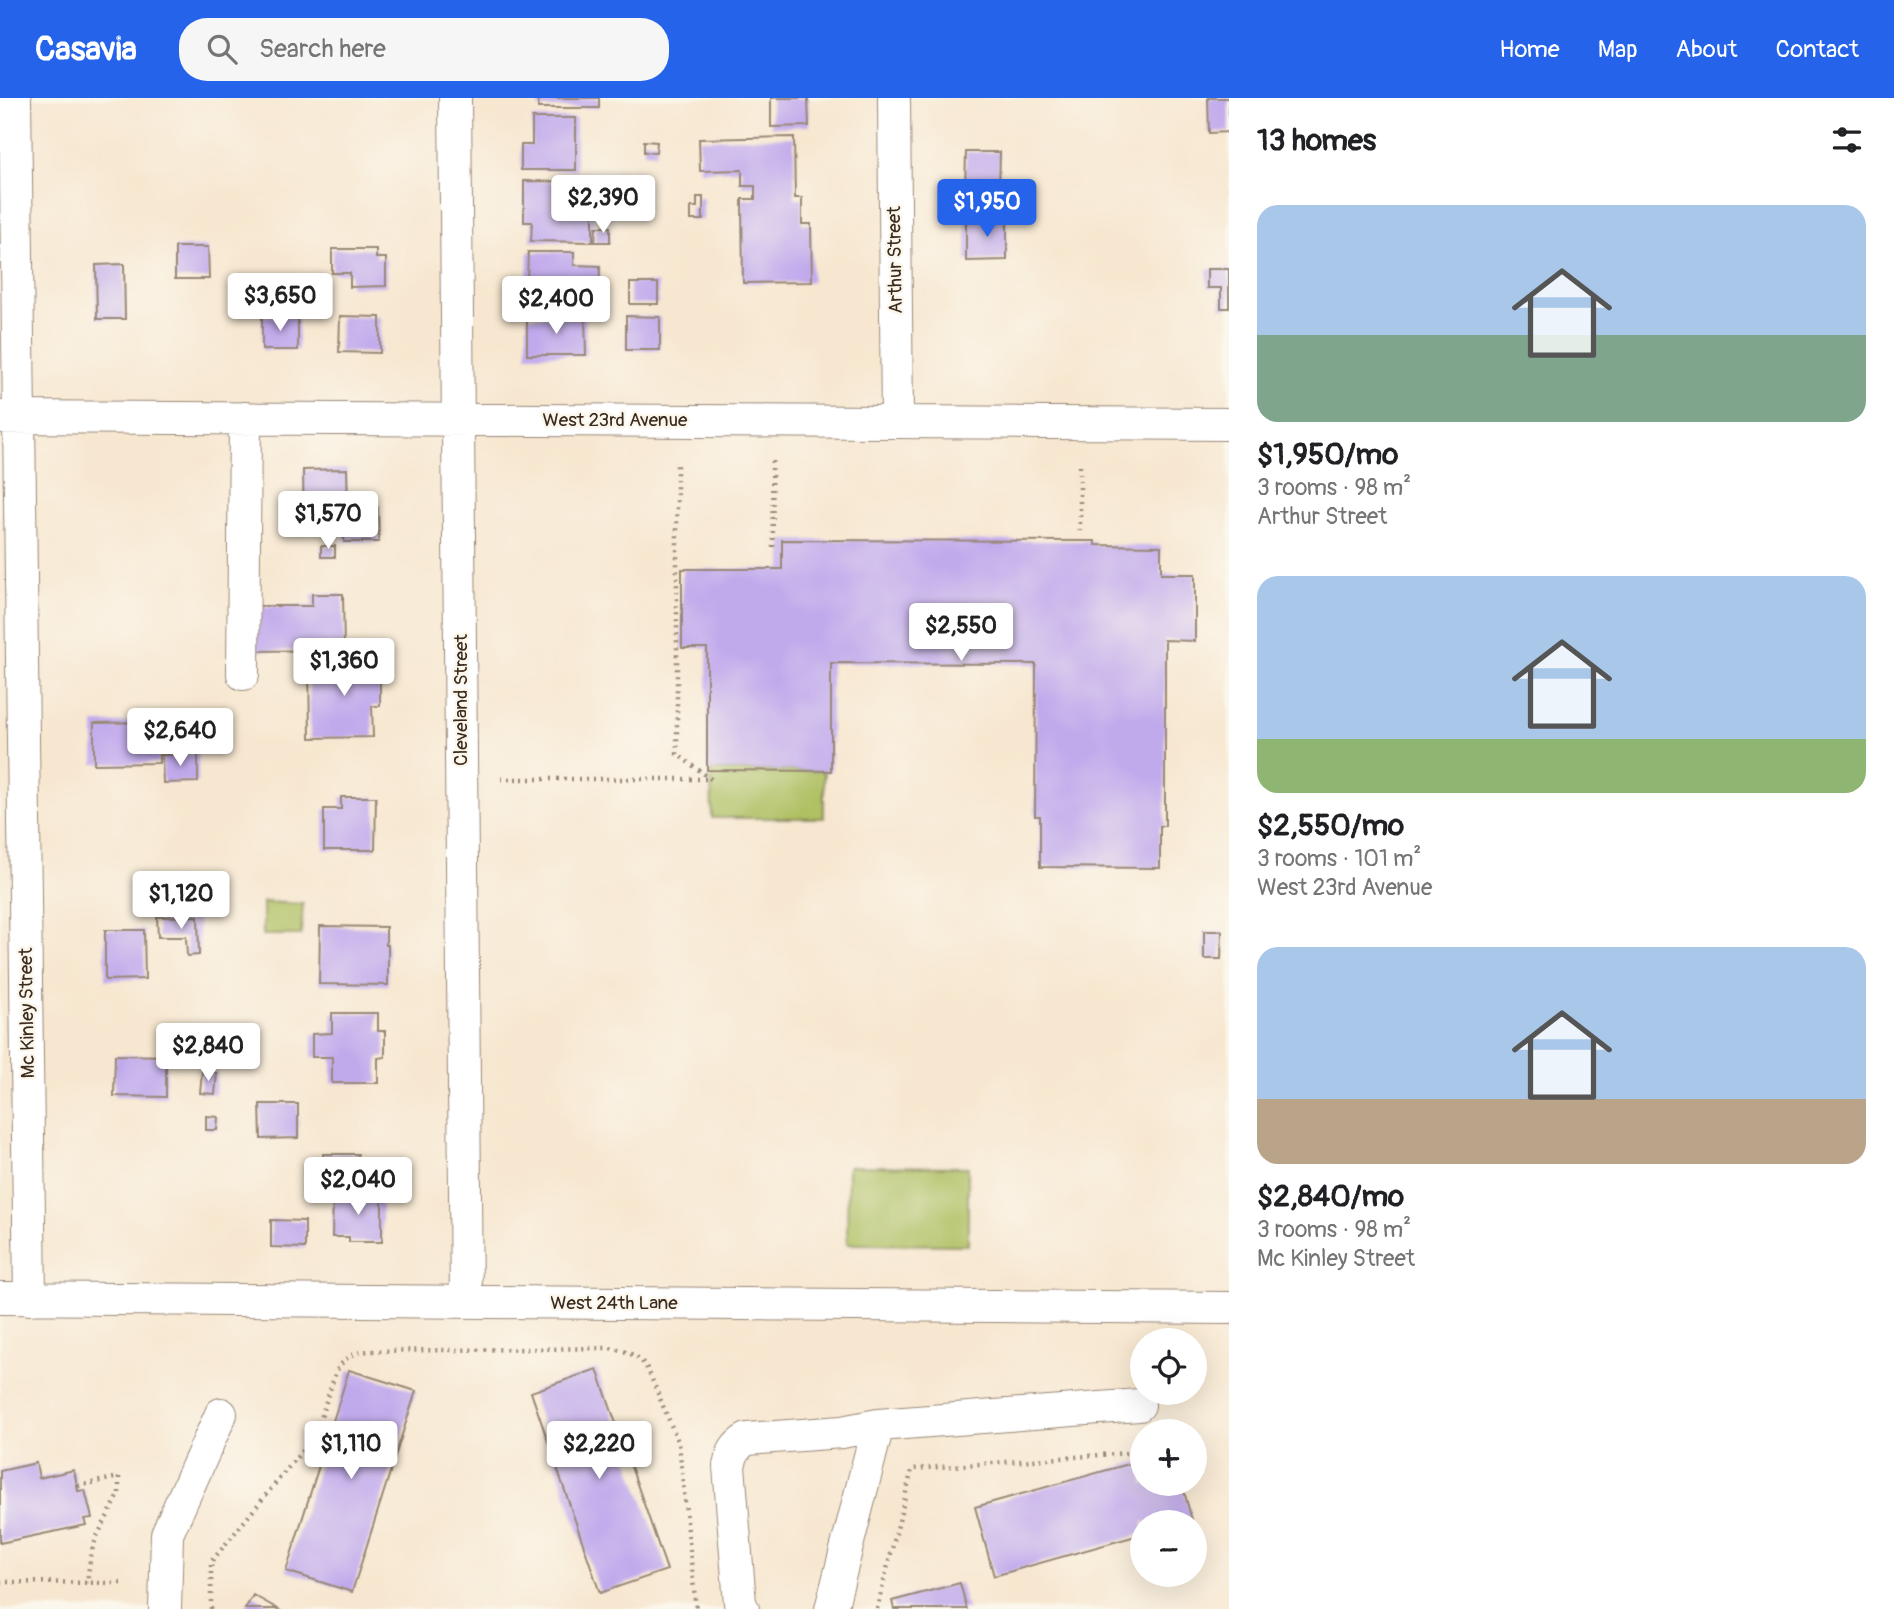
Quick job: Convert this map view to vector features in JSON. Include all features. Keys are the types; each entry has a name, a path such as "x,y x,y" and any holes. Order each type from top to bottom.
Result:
{"street":[{"name":"Mc Kinley Street","path":"15,98 10,417 15,1298"},
{"name":"Cleveland Street","path":"455,98 466,1302"},
{"name":"Arthur Street","path":"894,98 897,422"},
{"name":"West 23rd Avenue","path":"10,417 1229,424"},
{"path":"243,674 245,418"},
{"name":"West 24th Lane","path":"15,1298 1229,1308"},
{"path":"743,1609 740,1603 729,1466 732,1453 747,1439 842,1432 878,1425 1139,1405"},
{"path":"165,1609 167,1534 221,1414"},
{"path":"831,1609 878,1425"}],"path":[{"path":"501,779 712,779 677,754 677,461"},
{"path":"772,461 773,549"},
{"path":"1080,463 1080,530"},
{"path":"211,1609 211,1562 315,1434 336,1372 341,1362 349,1356 370,1351 610,1348 642,1360 679,1444 696,1609"},
{"path":"877,1609 912,1469 1128,1453"},
{"path":"78,1486 119,1477 119,1494 97,1536 91,1553 87,1583"},
{"path":"0,1582 123,1583"}],"green space":[{"path":"711,770 824,771 824,818 712,818"},
{"path":"263,902 303,904 301,935 263,935"},
{"path":"848,1166 968,1167 968,1245 847,1244"}],"building":[{"path":"538,98 599,98 599,108 538,108"},
{"path":"771,98 808,98 809,126 771,127"},
{"path":"1208,98 1229,98 1229,132 1209,133"},
{"path":"532,118 576,118 576,170 521,170 521,145 532,145"},
{"path":"794,137 795,198 802,198 802,224 811,224 812,282 743,283 742,199 755,199 755,186 742,186 742,170 700,171 699,139"},
{"path":"644,141 657,142 656,153 644,152"},
{"path":"966,152 1000,152 999,191 965,190"},
{"path":"524,181 593,182 593,242 531,241 532,222 524,222"},
{"path":"697,197 703,197 703,220 691,220 691,207 697,207"},
{"path":"1007,217 1007,260 966,261 966,218"},
{"path":"596,227 610,227 610,242 595,242"},
{"path":"175,247 208,247 209,279 175,279"},
{"path":"332,249 376,249 376,258 386,258 386,286 350,287 350,273 332,273"},
{"path":"528,252 574,252 574,265 600,266 599,306 563,306 563,303 540,302 540,281 527,281"},
{"path":"124,264 125,319 97,319 96,265"},
{"path":"1207,269 1229,269 1229,308 1221,308 1221,288 1207,288"},
{"path":"290,283 319,283 320,305 290,305"},
{"path":"630,283 658,283 658,304 630,304"},
{"path":"262,316 298,316 298,350 262,350"},
{"path":"340,316 380,317 380,353 339,352"},
{"path":"585,316 586,355 527,355 527,317"},
{"path":"626,316 660,317 660,350 626,350"},
{"path":"347,469 348,508 378,507 379,542 344,542 344,531 304,531 303,470"},
{"path":"782,540 1095,541 1095,545 1161,546 1161,574 1195,574 1195,641 1164,640 1165,826 1160,826 1160,868 1040,867 1040,816 1035,816 1036,664 831,663 831,771 707,770 707,648 682,648 682,569 782,569"},
{"path":"321,546 335,546 335,557 321,557"},
{"path":"312,594 343,594 344,650 253,651 253,606 312,606"},
{"path":"380,657 380,706 372,706 373,737 310,738 309,669 343,665 343,658"},
{"path":"158,722 159,763 94,764 94,723"},
{"path":"198,754 198,782 163,783 162,755"},
{"path":"341,797 376,797 375,850 324,850 324,809 341,809"},
{"path":"198,916 199,955 187,956 186,937 158,937 157,917"},
{"path":"320,926 386,927 388,985 319,984"},
{"path":"105,930 144,930 145,979 105,980"},
{"path":"1204,931 1222,931 1221,959 1204,959"},
{"path":"332,1013 378,1013 378,1031 385,1031 385,1057 378,1058 378,1083 332,1083 332,1057 312,1057 312,1034 332,1033"},
{"path":"115,1055 166,1056 166,1097 114,1096"},
{"path":"202,1071 217,1073 215,1094 200,1093"},
{"path":"260,1104 298,1104 298,1138 261,1139"},
{"path":"206,1116 218,1117 217,1130 206,1130"},
{"path":"323,1154 358,1154 357,1187 323,1186"},
{"path":"349,1193 382,1193 382,1242 349,1242 349,1237 332,1237 333,1196 349,1197"},
{"path":"271,1220 305,1221 305,1248 271,1247"},
{"path":"597,1369 667,1570 600,1593 531,1392"},
{"path":"349,1370 416,1391 352,1592 286,1571"},
{"path":"36,1463 39,1478 74,1470 78,1491 85,1490 92,1518 84,1519 86,1525 0,1543 0,1471"},
{"path":"1130,1464 1130,1496 1185,1496 1189,1510 1130,1510 1130,1538 994,1576 975,1507"},
{"path":"960,1583 967,1609 894,1609 892,1601"},
{"path":"253,1595 278,1609 245,1609"}]}
